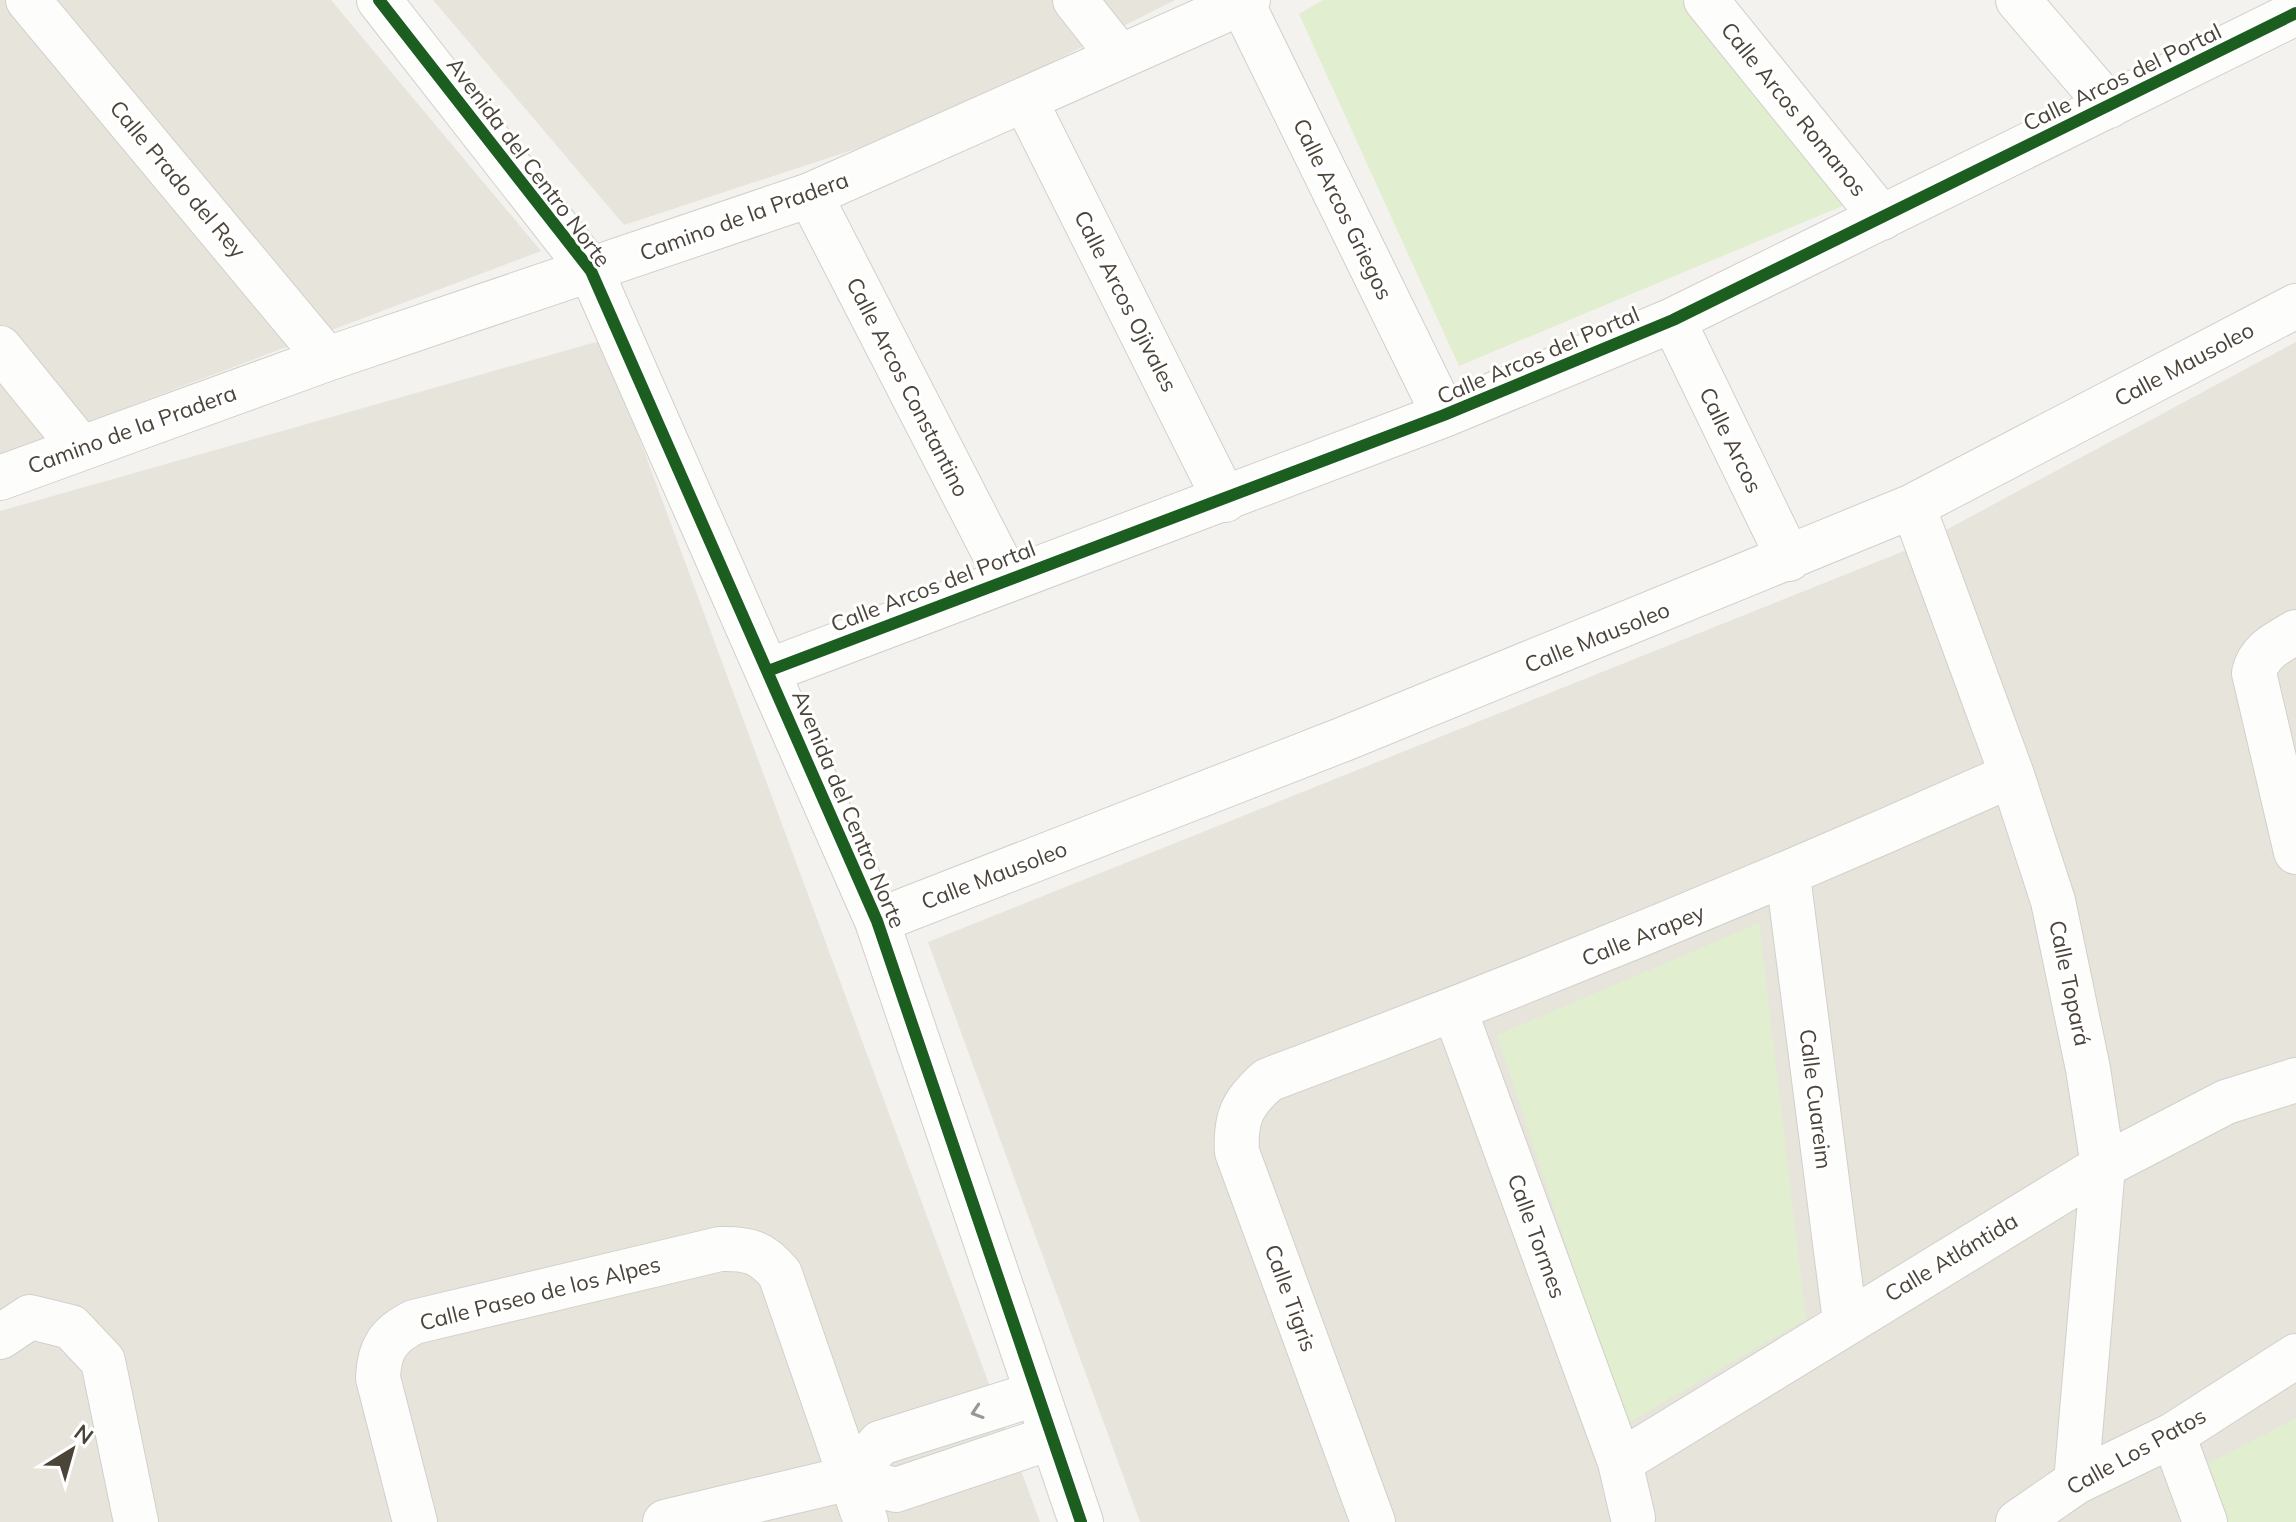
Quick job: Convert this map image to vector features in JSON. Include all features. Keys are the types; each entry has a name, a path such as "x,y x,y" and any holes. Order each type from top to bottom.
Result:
{"street":[{"name":"Calle Prado del Rey","path":"28,0 327,359"},
{"name":"Avenida del Centro Norte","path":"379,0 591,271 877,921 1035,1394 1081,1522"},
{"path":"1075,0 1120,57"},
{"name":"Calle Arcos Romanos","path":"1706,0 1882,218"},
{"path":"2018,0 2109,106"},
{"name":"Camino de la Pradera","path":"0,478 327,359 810,195 1026,102 1245,2"},
{"name":"Calle Arcos Griegos","path":"1245,2 1444,415"},
{"name":"Calle Arcos del Portal","path":"768,671 1007,578 1225,500 1444,415 1673,320 2296,13"},
{"name":"Calle Arcos Ojivales","path":"1026,102 1225,500"},
{"name":"Calle Arcos Constantino","path":"810,195 1007,578"},
{"name":"Calle Mausoleo","path":"877,921 1344,739 1913,506 2296,306"},
{"name":"Calle Arcos","path":"1673,320 1789,559"},
{"path":"0,348 81,448"},
{"name":"Calle Topará","path":"1913,506 2012,775 2053,901 2088,1069 2103,1166 2076,1482"},
{"path":"2296,632 2265,652 2257,661 2256,684 2296,852"},
{"name":"Calle Arapey","path":"1268,1080 1455,1011 1788,876 2012,775"},
{"name":"Calle Cuareim","path":"1788,876 1845,1321"},
{"name":"Calle Tormes","path":"1455,1011 1620,1462 1633,1518"},
{"name":"Calle Tigris","path":"1268,1080 1246,1100 1236,1123 1237,1152 1373,1522"},
{"name":"Calle Atlántida","path":"1620,1462 1845,1321 2103,1166 2226,1102 2296,1080"},
{"name":"Calle Paseo de los Alpes","path":"415,1522 378,1378 379,1355 393,1333 414,1322 720,1249 745,1248 766,1257 780,1274 850,1478"},
{"path":"0,1337 30,1317 71,1327 103,1361 136,1522"},
{"name":"Calle Los Patos","path":"2018,1522 2076,1482 2173,1435 2296,1356"},
{"path":"850,1478 880,1443 1035,1394"},
{"path":"2173,1435 2205,1522"},
{"path":"665,1522 850,1478 896,1490 1050,1438"},
{"path":"850,1478 866,1522"}],"shaded area":[{"path":"0,0 331,0 541,251 0,455"},
{"path":"433,0 1175,0 923,127 624,225"},
{"path":"603,340 1040,1522 0,1522 0,511"},
{"path":"2296,342 2296,1522 1140,1522 928,942 1914,547"}],"green space":[{"path":"1323,0 1685,0 1857,200 1459,366 1299,14"},
{"path":"1759,923 1806,1319 1625,1425 1497,1035"},
{"path":"2296,1418 2296,1522 2226,1522 2205,1465"}],"cycle path":[{"path":"379,0 591,271 877,921 1081,1522"},
{"path":"768,671 1444,415 1673,320 2296,13"}]}
